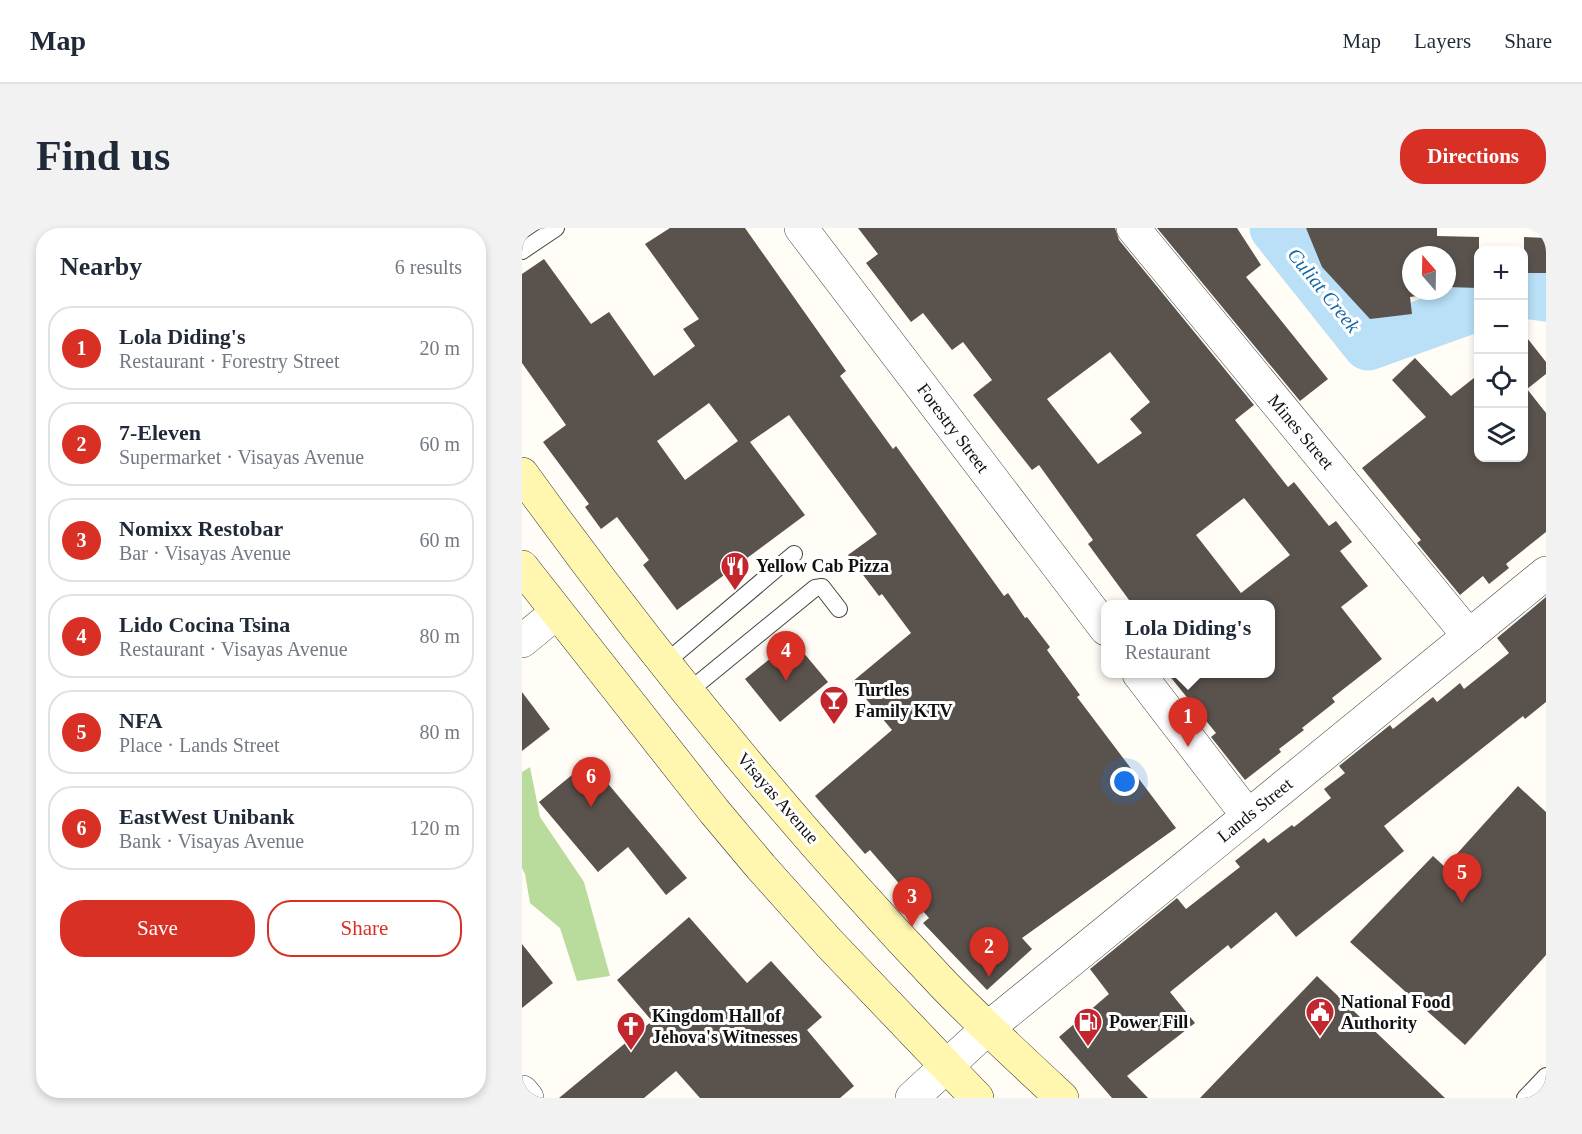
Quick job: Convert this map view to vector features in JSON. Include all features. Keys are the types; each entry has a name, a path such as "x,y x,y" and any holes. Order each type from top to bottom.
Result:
{"main road":[{"name":"Visayas Avenue","path":"522,474 665,663 734,747 884,919 967,1048 977,1098"},
{"name":"Visayas Avenue","path":"522,567 556,613 760,867 829,943 967,1048 1062,1098"}],"street":[{"name":"Forestry Street","path":"801,228 1101,622"},
{"name":"Mines Street","path":"1133,228 1469,636"},
{"name":"Lands Street","path":"912,1098 967,1048 1546,573"},
{"path":"522,641 556,613"},
{"path":"1142,678 1248,816"},
{"path":"522,1092 526,1098"}],"lane":[{"path":"522,251 556,228"},
{"path":"665,663 794,554"},
{"path":"689,691 815,588 822,587 839,609"},
{"path":"1525,1098 1546,1076"}],"green space":[{"path":"530,767 540,817 584,882 610,976 577,981 560,928 530,903 522,868 522,772"}],"building":[{"path":"670,228 745,228 846,371 840,376 893,449 896,446 1004,596 1008,593 1025,618 1027,617 1050,647 1047,650 1080,695 1077,697 1176,828 1022,938 1032,949 987,990 923,923 929,918 870,850 865,854 815,796 892,730 852,682 911,633 882,594 879,596 848,555 877,534 789,415 750,442 805,515 677,610 643,565 649,560 617,517 601,529 585,507 589,504 543,442 566,425 522,363 522,274 544,259 591,324 609,312 654,376 695,346 683,329 699,319 645,244","holes":["709,403 738,441 685,480 657,441"]},
{"path":"858,228 1115,228 1119,240 1254,405 1235,420 1288,487 1294,482 1329,526 1336,521 1352,542 1340,551 1368,586 1341,607 1382,659 1332,698 1335,702 1279,749 1281,752 1245,780 1211,737 1216,733 1171,678 1275,678 1275,600 1129,600 1088,544 1093,540 1039,465 1032,470 973,395 992,380 963,342 952,350 923,313 911,322 866,263 878,254","holes":["1110,352 1150,402 1130,419 1142,433 1098,464 1047,399","1244,498 1290,555 1241,593 1196,535"]},
{"path":"1157,228 1237,228 1261,265 1246,277 1328,379 1300,401"},
{"path":"1306,228 1437,228 1437,236 1479,237 1479,246 1474,246 1474,288 1456,287 1456,246 1402,246 1402,300 1410,300 1412,314 1370,319 1322,267"},
{"path":"1524,237 1546,238 1546,273 1528,273 1528,246 1524,246"},
{"path":"1528,339 1546,362 1546,374 1528,388"},
{"path":"1415,358 1451,396 1474,378 1474,462 1528,462 1528,390 1546,413 1546,532 1506,564 1509,568 1489,584 1483,576 1460,595 1417,543 1421,540 1362,468 1426,417 1392,380"},
{"path":"1546,597 1546,702 1525,719 1523,716 1384,826 1404,851 1296,937 1276,912 1231,949 1228,945 1170,992 1195,1023 1127,1076 1148,1098 1112,1098 1059,1037 1109,994 1090,969 1177,898 1186,909 1240,867 1235,861 1264,838 1268,843 1292,825 1294,827 1331,798 1324,789 1345,773 1339,766 1390,725 1393,729 1433,697 1437,702 1460,683 1464,689 1509,653 1497,638"},
{"path":"793,640 828,682 780,722 745,679"},
{"path":"522,692 550,729 522,751"},
{"path":"589,761 687,878 666,895 628,847 598,872 539,802"},
{"path":"1518,786 1546,812 1546,955 1465,1045 1350,942 1433,856 1445,867"},
{"path":"689,917 747,983 771,961 822,1017 807,1030 854,1086 840,1098 700,1098 676,1071 644,1098 559,1098 652,1021 617,980"},
{"path":"522,944 553,983 522,1008"},
{"name":"National Food Authority","path":"1317,976 1445,1098 1200,1098"}],"waterway":[{"name":"Culiat Creek","path":"1275,228 1368,345 1474,307"},
{"name":"Culiat Creek","path":"1528,294 1546,296"}],"place":[{"name":"Yellow Cab Pizza","path":"735,592"},
{"name":"Lido Cocina Tsina","path":"786,681"},
{"name":"Turtles Family KTV","path":"834,726"},
{"name":"Lola Diding's","path":"1188,747"},
{"name":"EastWest Unibank","path":"591,807"},
{"name":"NFA","path":"1462,903"},
{"name":"Nomixx Restobar","path":"912,927"},
{"name":"7-Eleven","path":"989,977"},
{"name":"National Food Authority","path":"1320,1038"},
{"name":"Power Fill","path":"1088,1048"},
{"name":"Kingdom Hall of Jehova's Witnesses","path":"631,1052"}]}
